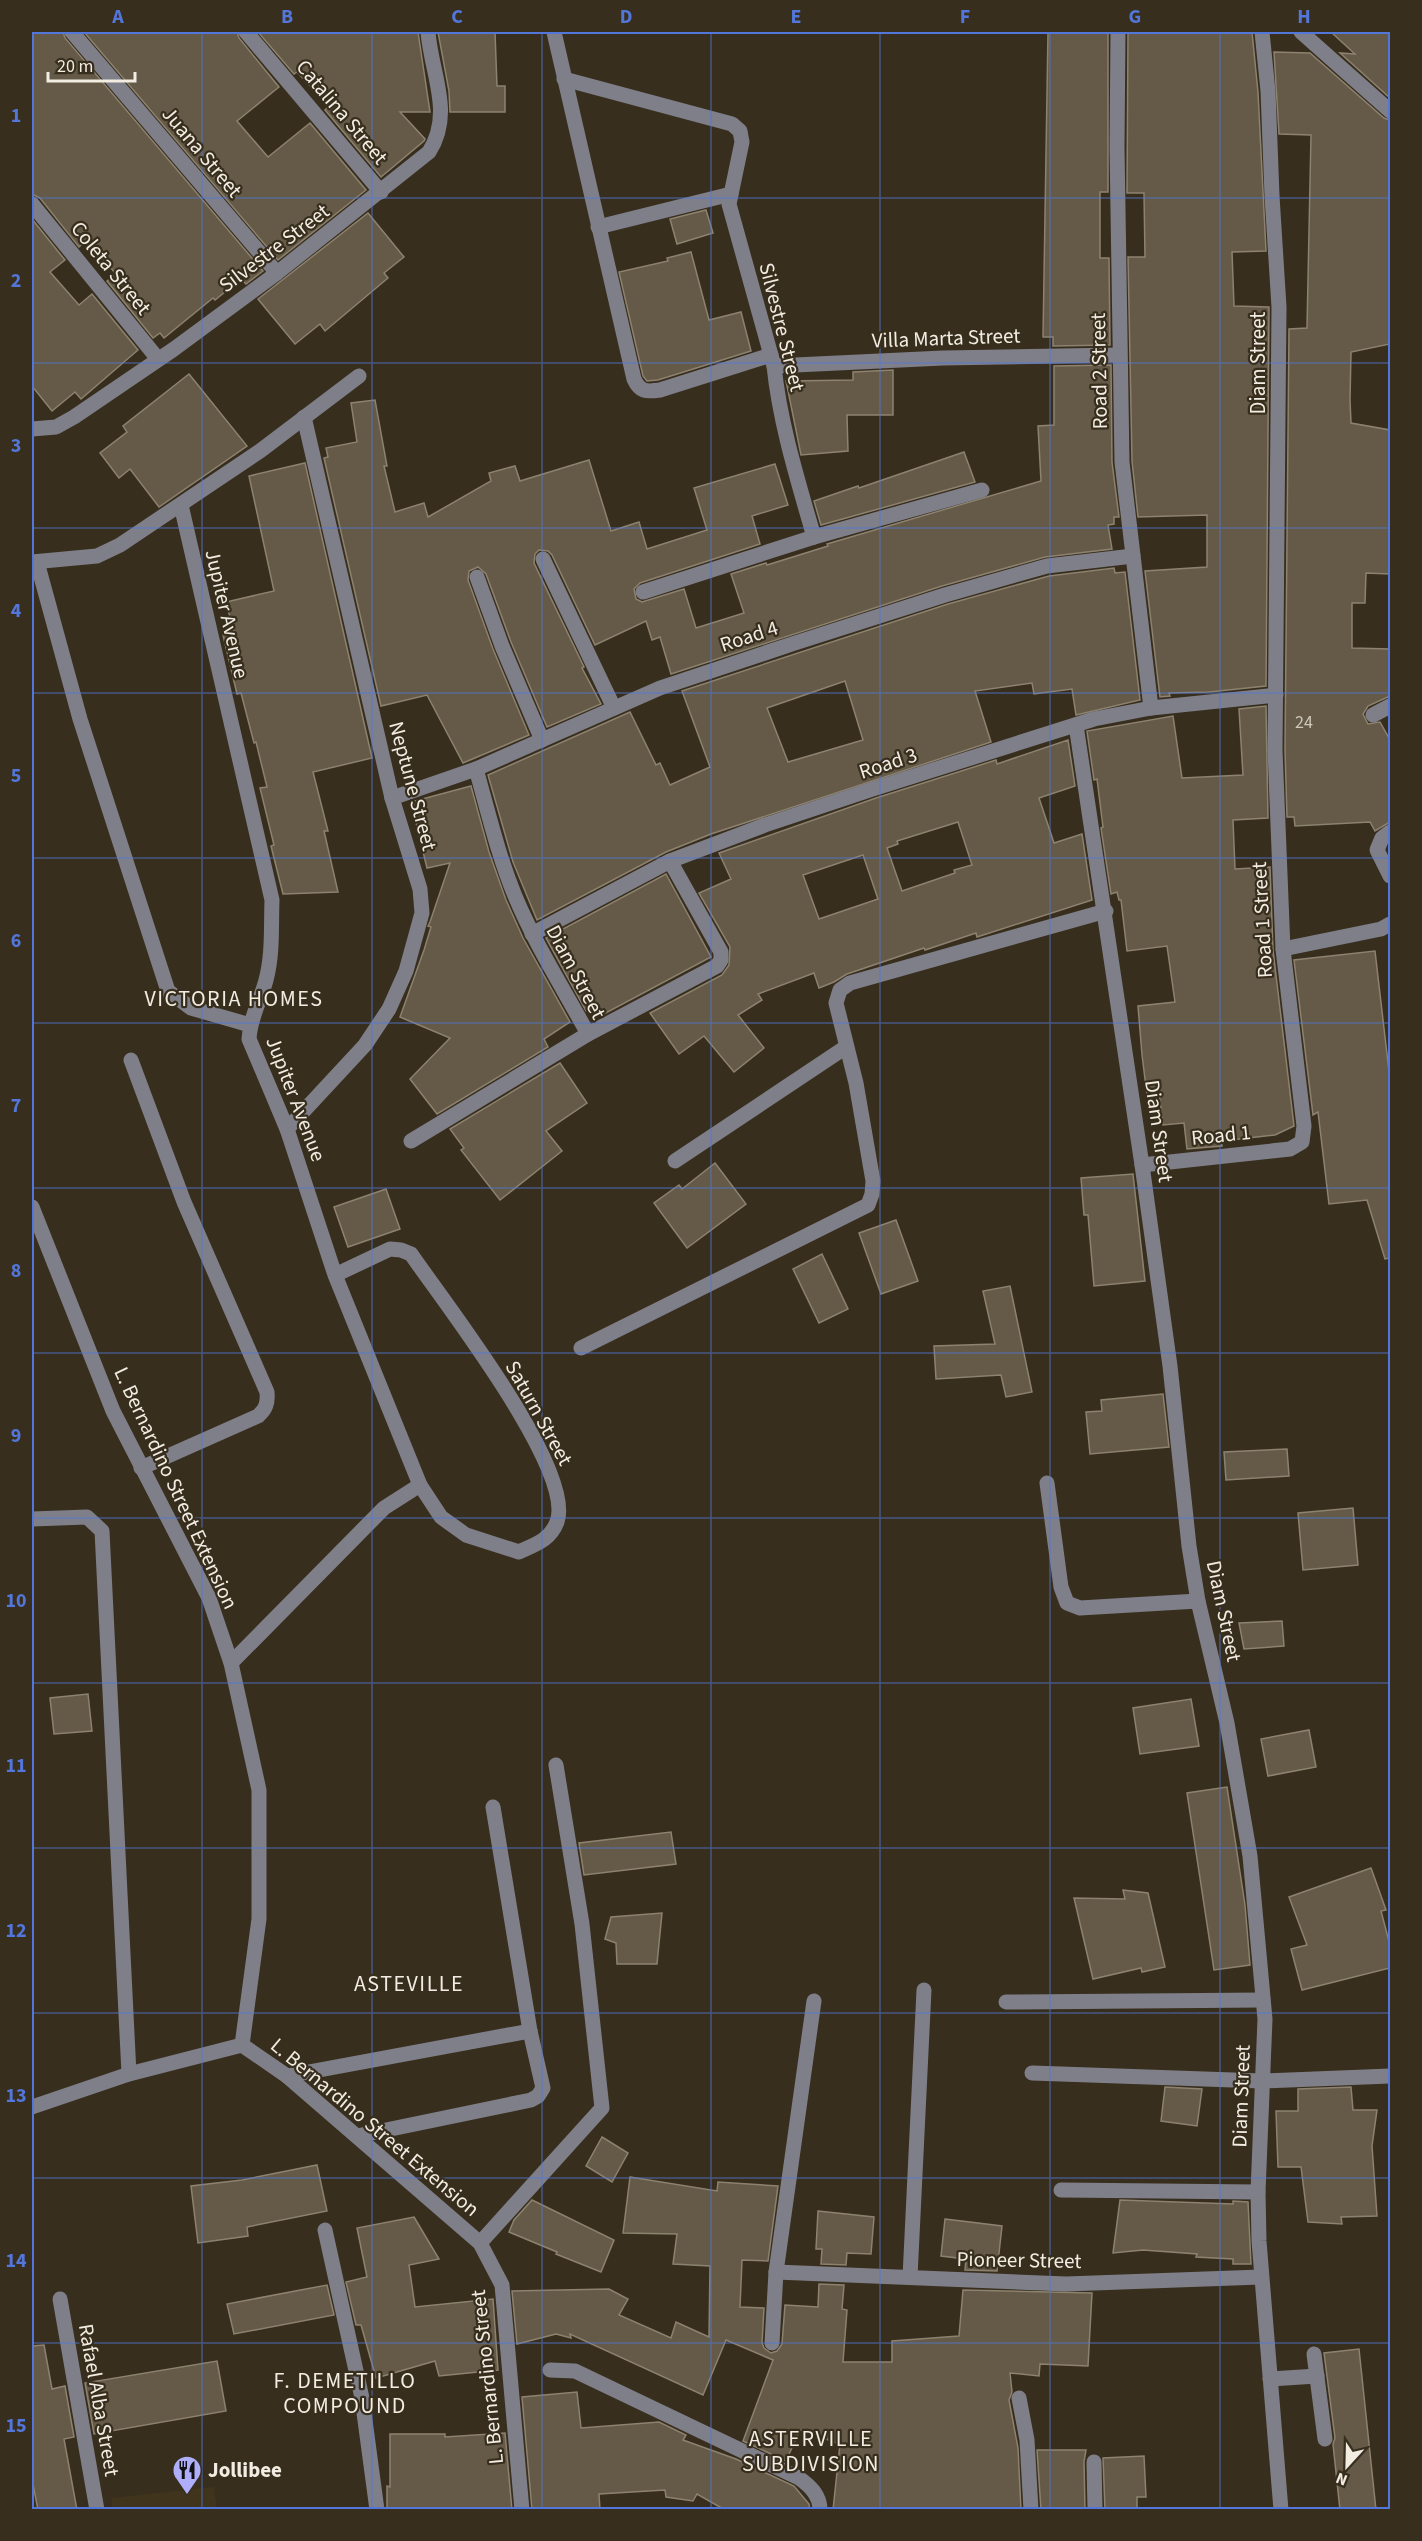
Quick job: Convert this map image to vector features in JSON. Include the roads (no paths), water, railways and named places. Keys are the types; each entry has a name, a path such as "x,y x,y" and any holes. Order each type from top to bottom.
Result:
{"street":[{"name":"Juana Street","path":"72,32 277,273"},
{"name":"Catalina Street","path":"246,32 381,192"},
{"name":"Silvestre Street","path":"32,429 56,427 74,417 158,359 277,273 429,152 437,140 442,103 427,32"},
{"path":"554,32 598,227 731,194"},
{"name":"Road 2 Street","path":"1118,32 1119,355 1122,462 1150,708"},
{"name":"Diam Street","path":"1262,32 1268,91 1279,307 1276,695"},
{"path":"1301,32 1390,111"},
{"name":"Silvestre Street","path":"564,79 732,124 740,132 742,142 729,204 772,360 776,390 792,461 814,537"},
{"name":"Coleta Street","path":"32,204 158,359"},
{"name":"Villa Marta Street","path":"598,227 634,379 638,388 646,392 772,360 1119,355"},
{"path":"250,1025 191,1008 168,991 83,728 34,562 97,555 120,545 260,451 359,376"},
{"name":"Neptune Street","path":"286,1129 365,1045 389,1009 406,971 422,913 420,889 392,798 304,417"},
{"path":"643,592 814,537 982,489"},
{"name":"Jupiter Avenue","path":"181,505 272,900 271,946 267,979 250,1025 249,1039 286,1129 335,1275 420,1485"},
{"name":"Road 4","path":"392,798 476,769 660,688 945,595 1047,566 1133,556"},
{"path":"543,559 614,708"},
{"path":"477,577 502,646 542,740"},
{"name":"Road 3","path":"532,934 670,861 765,825 1076,725 1150,708 1276,695"},
{"name":"Road 1 Street","path":"1276,695 1275,750 1283,949 1304,1126 1302,1142"},
{"path":"1373,715 1390,706"},
{"name":"Diam Street","path":"1076,725 1106,911 1170,1366 1183,1498 1198,1601 1227,1723 1250,1856 1265,2019 1258,2192 1261,2277 1281,2510"},
{"name":"Diam Street","path":"411,1141 588,1034 532,934 500,856 476,769"},
{"path":"1390,832 1382,838 1377,850 1390,876"},
{"path":"588,1034 717,966 721,960 721,952 670,861"},
{"path":"581,1348 868,1205 873,1194 873,1181 856,1083 836,1003 840,990 850,983 1106,911"},
{"path":"1283,949 1381,929 1390,924"},
{"path":"675,1161 846,1047"},
{"path":"131,1060 184,1202 267,1392 265,1410 258,1416 141,1468"},
{"name":"Road 1","path":"1142,1165 1290,1149 1302,1142"},
{"name":"L. Bernardino Street Extension","path":"32,1207 113,1411 209,1598 231,1663 259,1790 259,1919 242,2045"},
{"name":"Saturn Street","path":"335,1275 390,1249 411,1254 513,1401 545,1459 558,1493 558,1521 546,1539 519,1552 466,1535 441,1517 420,1485"},
{"path":"1047,1483 1061,1587 1067,1603 1080,1608 1198,1601"},
{"path":"231,1663 384,1508 420,1485"},
{"path":"32,1519 87,1517 102,1532 129,2074"},
{"path":"480,2243 602,2108 582,1924 555,1765"},
{"path":"357,2136 531,2100 538,2096 543,2088 530,2031 493,1808"},
{"path":"910,2277 924,1990"},
{"path":"1006,2002 1263,2000"},
{"path":"772,2343 776,2272 814,2001"},
{"path":"288,2076 530,2031"},
{"name":"L. Bernardino Street Extension","path":"32,2107 129,2074 242,2045 288,2076 480,2243"},
{"path":"1032,2073 1262,2081 1390,2076"},
{"path":"1060,2190 1258,2192"},
{"path":"325,2230 362,2398 377,2510"},
{"name":"L. Bernardino Street","path":"480,2243 502,2285 522,2510"},
{"name":"Pioneer Street","path":"776,2272 1066,2284 1261,2277"},
{"name":"Rafael Alba Street","path":"60,2299 97,2510"},
{"path":"1314,2354 1325,2439"},
{"path":"549,2370 575,2371 800,2478 812,2488 820,2504 820,2510"},
{"path":"1270,2379 1317,2376"},
{"path":"1019,2398 1027,2440 1031,2510"},
{"path":"1094,2462 1095,2510"}],"place":[{"name":"Jollibee","path":"187,2496"}],"district":[{"name":"VICTORIA HOMES","path":"234,998"},
{"name":"ASTEVILLE","path":"409,1983"},
{"name":"F. DEMETILLO COMPOUND","path":"345,2392"},
{"name":"ASTERVILLE SUBDIVISION","path":"811,2450"}]}
